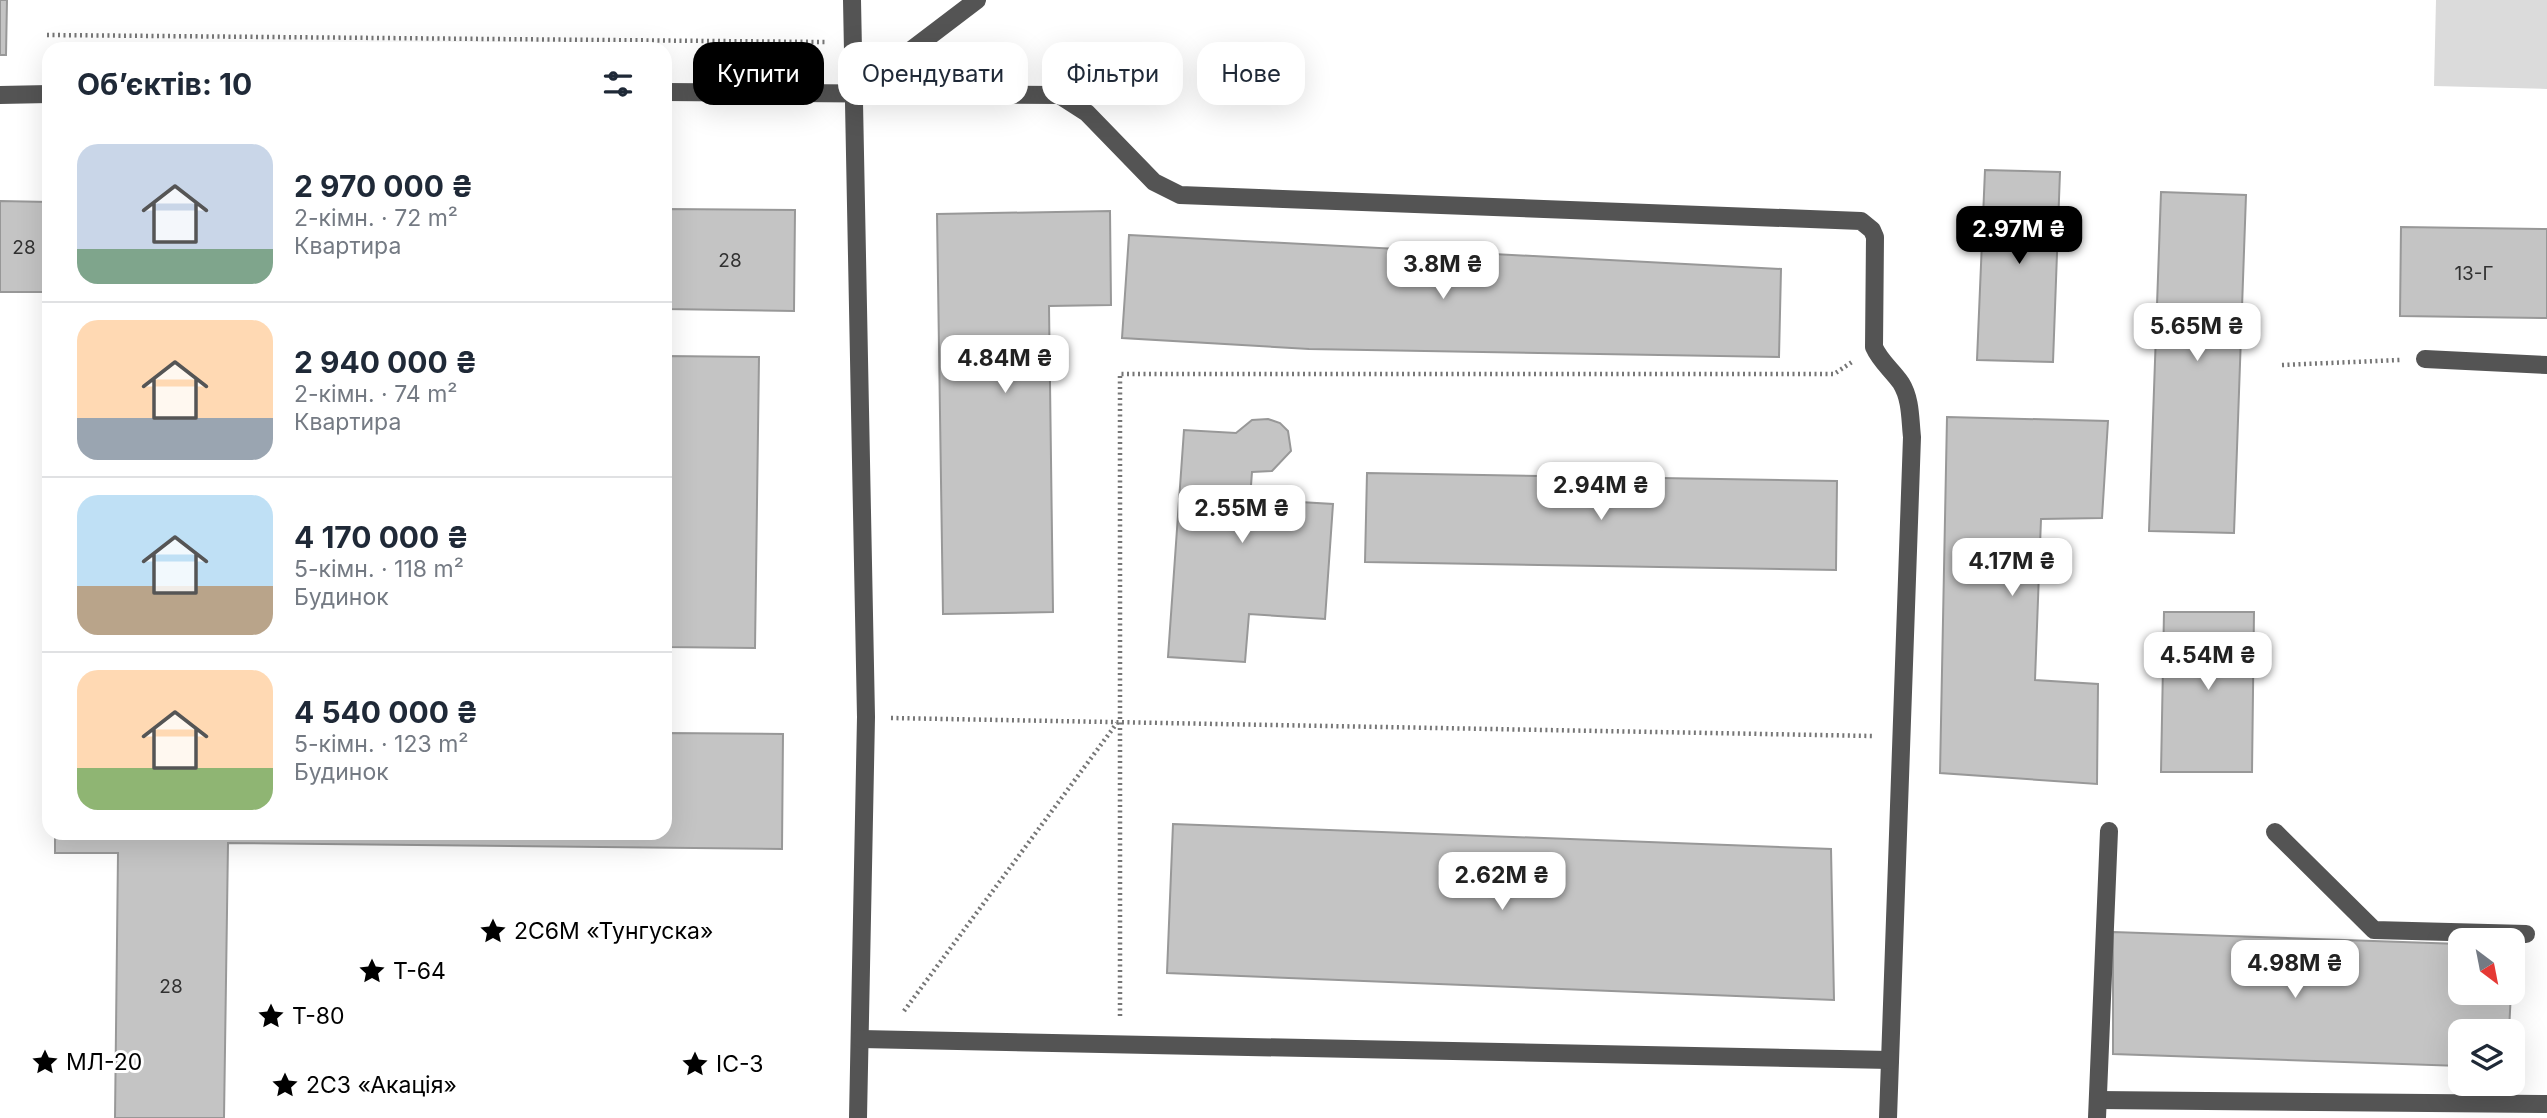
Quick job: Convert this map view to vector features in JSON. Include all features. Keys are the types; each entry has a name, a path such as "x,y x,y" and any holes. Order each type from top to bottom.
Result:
{"lane":[{"path":"852,0 854,42"},
{"path":"922,42 977,0"},
{"path":"672,92 838,92"},
{"path":"0,95 42,94"},
{"path":"1028,95 1059,95 1087,113 1154,182 1180,195 1861,221 1872,230 1875,237 1874,347 1902,384 1910,406 1912,437 1888,1118"},
{"path":"856,105 866,718 858,1118"},
{"path":"2425,359 2547,365"},
{"path":"2097,1118 2109,831"},
{"path":"2275,832 2374,930 2526,934"},
{"path":"861,1039 1890,1060"},
{"path":"2098,1100 2547,1104"}],"path":[{"path":"47,35 854,42"},
{"path":"1120,1044 1120,374 1835,374 1874,347"},
{"path":"2281,365 2425,359"},
{"path":"866,718 1902,736"},
{"path":"883,1039 1118,722"}],"shaded area":[{"path":"2436,0 2547,0 2547,89 2434,86"}],"building":[{"path":"0,0 7,0 6,55 0,55"},
{"path":"1985,170 2060,172 2053,362 1977,360"},
{"path":"2161,192 2246,195 2234,533 2149,531"},
{"path":"0,201 42,202 42,292 0,292"},
{"path":"672,209 795,210 794,311 672,309"},
{"path":"1110,211 1111,305 1049,306 1053,612 943,614 937,214"},
{"path":"2401,227 2547,229 2547,318 2400,316"},
{"path":"1129,235 1781,269 1779,357 1309,349 1122,338"},
{"path":"672,356 759,357 755,648 672,647"},
{"path":"1947,417 2108,421 2102,518 2041,519 2035,680 2098,684 2097,784 1940,773"},
{"path":"1268,419 1280,423 1288,431 1291,451 1272,471 1252,472 1250,499 1333,504 1325,619 1249,614 1245,662 1168,657 1184,430 1236,433 1252,420"},
{"path":"1367,473 1837,481 1836,570 1365,562"},
{"path":"2164,612 2254,612 2252,772 2161,772"},
{"path":"672,733 783,734 782,849 228,843 224,1118 115,1118 118,853 55,853 55,840 672,840"},
{"path":"1173,824 1831,849 1834,1000 1167,973"},
{"path":"2113,932 2448,944 2448,1005 2510,1005 2510,1019 2448,1019 2448,1066 2113,1054"}],"place":[{"name":"2С6М «Тунгуска»","path":"493,931"},
{"name":"Т-64","path":"372,971"},
{"name":"Т-80","path":"271,1016"},
{"name":"МЛ-20","path":"45,1062"},
{"name":"ІС-3","path":"695,1064"},
{"name":"2С3 «Акація»","path":"285,1085"}]}
